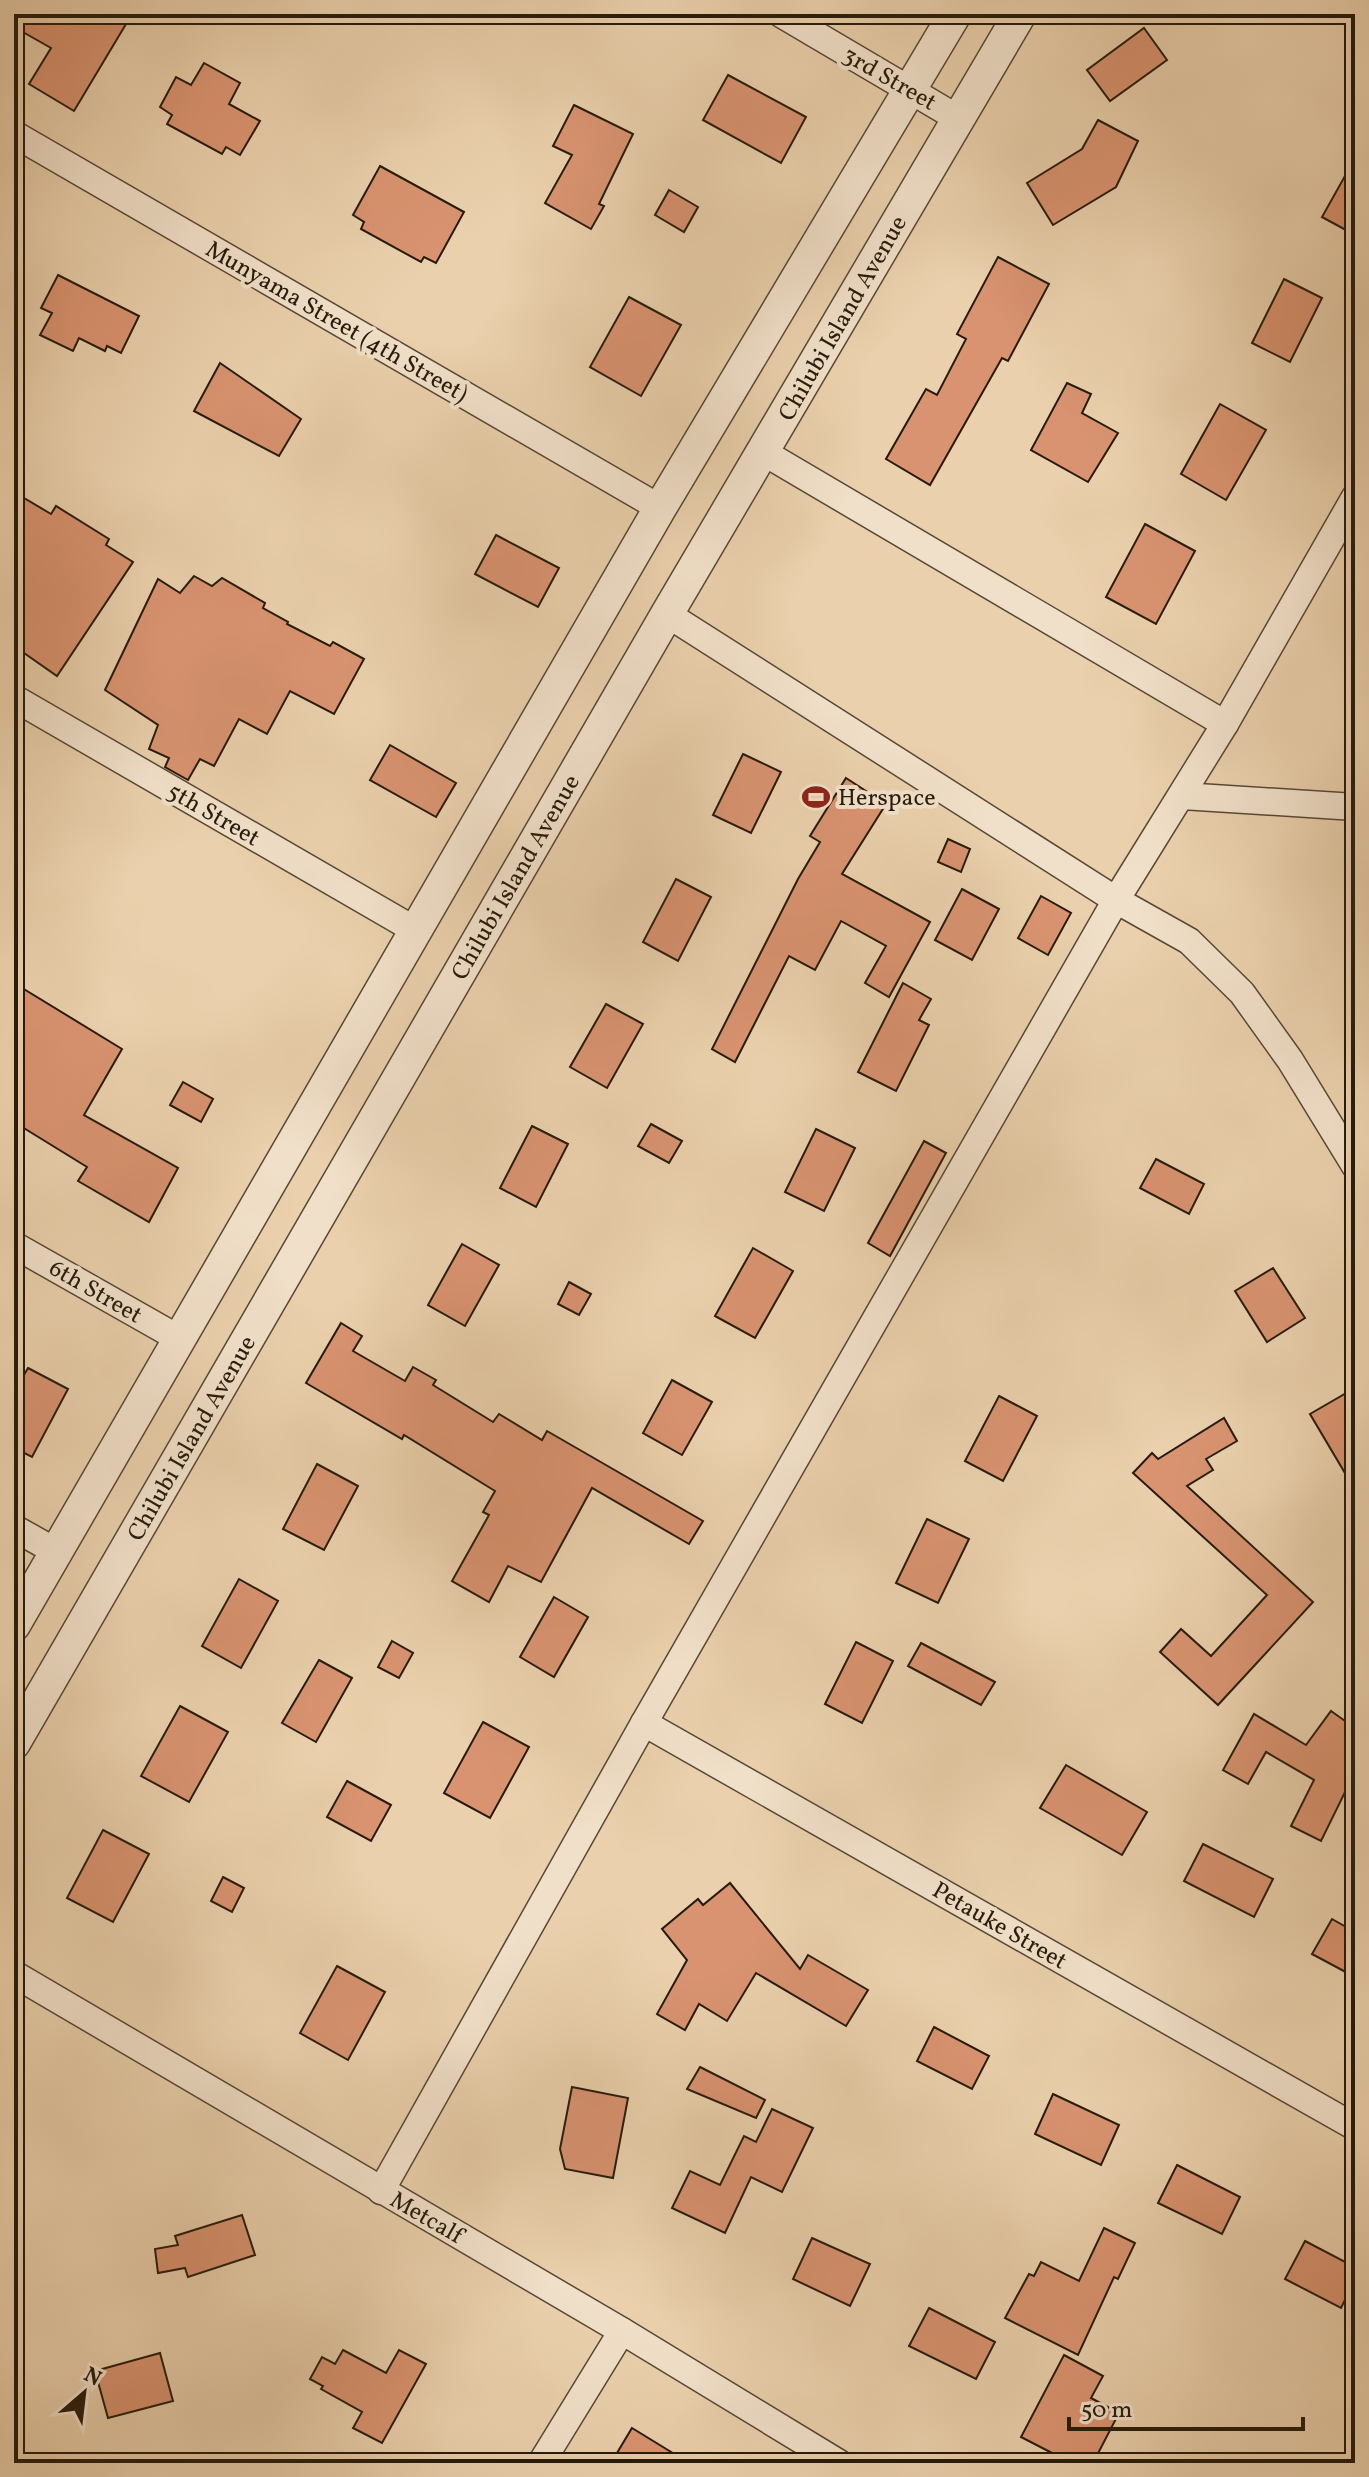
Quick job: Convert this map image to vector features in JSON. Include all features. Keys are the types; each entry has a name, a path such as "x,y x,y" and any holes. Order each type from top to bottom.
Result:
{"street":[{"name":"3rd Street","path":"781,14 959,119"},
{"path":"14,1625 660,508 955,14"},
{"name":"Chilubi Island Avenue","path":"14,1743 667,614 1020,14"},
{"name":"Munyama Street (4th Street)","path":"14,134 660,508"},
{"path":"763,452 1225,724"},
{"path":"381,2191 644,1723 1116,900 1225,724 1355,497"},
{"path":"667,614 1116,900 1189,941 1242,993 1290,1060 1355,1166"},
{"name":"5th Street","path":"14,698 415,930"},
{"path":"1182,796 1355,807"},
{"name":"6th Street","path":"14,1245 178,1338"},
{"path":"14,1528 55,1551"},
{"name":"Petauke Street","path":"644,1723 1355,2127"},
{"name":"Metcalf","path":"14,1974 622,2331 839,2463"},
{"path":"541,2463 622,2331"}],"building":[{"path":"14,14 132,14 74,111 29,84 51,48 14,27"},
{"path":"1144,28 1167,60 1110,101 1087,70"},
{"path":"204,63 240,83 229,104 260,121 240,155 226,147 222,154 167,124 172,115 160,107 176,77 191,85"},
{"path":"728,75 806,117 781,163 703,120"},
{"path":"574,105 633,134 599,204 604,206 591,229 545,203 572,155 553,146"},
{"path":"1098,120 1138,141 1116,187 1053,225 1027,183 1082,149"},
{"path":"1355,158 1355,235 1322,217"},
{"path":"380,166 464,212 436,263 424,257 421,262 361,229 364,222 353,215"},
{"path":"669,190 698,207 684,232 655,215"},
{"path":"998,257 1049,284 1008,361 1002,358 930,485 886,459 926,389 937,395 966,339 957,334"},
{"path":"58,275 139,316 121,353 107,346 105,351 79,338 73,351 40,335 52,313 41,308"},
{"path":"1284,279 1322,298 1290,362 1252,343"},
{"path":"629,297 681,325 641,396 590,367"},
{"path":"220,363 301,419 279,456 194,411"},
{"path":"1067,383 1091,394 1082,413 1118,433 1088,482 1031,450"},
{"path":"1220,404 1266,430 1226,500 1181,474"},
{"path":"14,492 51,514 56,506 109,539 106,545 133,562 57,676 14,646"},
{"path":"1145,524 1195,551 1156,624 1106,597"},
{"path":"496,535 559,568 538,607 475,574"},
{"path":"194,576 212,586 222,578 265,603 263,608 287,624 330,646 333,642 364,659 334,714 290,691 267,734 239,719 214,766 200,759 188,780 165,767 169,758 149,749 158,725 105,690 158,579 180,593"},
{"path":"390,745 456,783 436,817 370,780"},
{"path":"743,754 781,772 751,833 713,815"},
{"path":"846,778 886,804 842,874 930,922 889,997 865,983 886,946 841,921 815,970 789,956 735,1062 712,1049 820,842 810,836"},
{"path":"948,839 970,849 961,872 938,862"},
{"path":"676,879 711,897 678,961 643,942"},
{"path":"962,889 999,909 972,960 935,940"},
{"path":"1041,896 1071,913 1048,955 1018,938"},
{"path":"14,983 122,1049 84,1115 178,1168 149,1222 78,1181 87,1167 14,1122"},
{"path":"903,983 931,999 919,1020 929,1025 896,1091 858,1072"},
{"path":"606,1004 643,1024 607,1088 570,1067"},
{"path":"183,1082 213,1099 201,1122 170,1105"},
{"path":"651,1124 682,1141 669,1163 638,1146"},
{"path":"532,1126 568,1144 536,1207 500,1188"},
{"path":"816,1129 855,1148 824,1211 785,1192"},
{"path":"924,1141 946,1153 890,1256 868,1243"},
{"path":"1156,1159 1204,1184 1189,1214 1140,1188"},
{"path":"462,1244 499,1265 465,1326 428,1305"},
{"path":"753,1248 793,1271 755,1338 715,1316"},
{"path":"1273,1268 1305,1318 1267,1342 1235,1291"},
{"path":"569,1282 591,1294 579,1315 558,1304"},
{"path":"341,1323 362,1336 353,1351 405,1381 413,1367 436,1380 433,1385 493,1422 499,1414 542,1440 547,1431 703,1521 689,1544 592,1488 541,1582 508,1566 489,1602 452,1581 489,1515 483,1512 495,1491 404,1435 402,1439 306,1383"},
{"path":"28,1368 68,1389 32,1457 14,1448 14,1377 21,1380"},
{"path":"672,1380 712,1402 682,1455 643,1433"},
{"path":"1355,1388 1355,1490 1310,1414"},
{"path":"999,1396 1037,1416 1003,1481 965,1461"},
{"path":"1224,1418 1237,1441 1206,1459 1213,1470 1187,1486 1313,1602 1218,1705 1160,1652 1181,1629 1211,1656 1267,1595 1133,1473 1152,1453 1158,1459"},
{"path":"317,1464 358,1486 324,1550 283,1529"},
{"path":"927,1519 969,1539 938,1603 896,1583"},
{"path":"239,1579 278,1601 241,1668 202,1646"},
{"path":"554,1597 588,1617 554,1677 520,1657"},
{"path":"392,1641 413,1653 399,1678 378,1667"},
{"path":"856,1642 893,1661 862,1723 825,1704"},
{"path":"921,1643 995,1682 981,1705 908,1666"},
{"path":"319,1660 352,1678 316,1742 282,1723"},
{"path":"180,1706 228,1732 189,1802 141,1776"},
{"path":"1331,1711 1355,1728 1355,1794 1347,1788 1321,1841 1291,1826 1314,1780 1266,1752 1248,1784 1223,1770 1254,1714 1306,1745"},
{"path":"483,1722 529,1747 490,1818 444,1793"},
{"path":"1066,1765 1147,1812 1122,1855 1040,1808"},
{"path":"347,1781 391,1805 371,1841 327,1817"},
{"path":"103,1830 149,1854 113,1922 67,1898"},
{"path":"1203,1844 1273,1879 1254,1917 1184,1881"},
{"path":"223,1877 244,1888 232,1912 211,1901"},
{"path":"730,1883 800,1969 808,1955 868,1990 846,2026 756,1973 727,2021 699,2004 685,2030 657,2014 687,1960 662,1929 698,1899 703,1905"},
{"path":"1332,1919 1355,1932 1355,1977 1312,1954"},
{"path":"337,1966 385,1992 348,2060 300,2033"},
{"path":"934,2027 989,2056 972,2089 917,2061"},
{"path":"700,2067 765,2100 756,2118 687,2089"},
{"path":"572,2087 628,2098 613,2178 565,2169 560,2149"},
{"path":"1053,2094 1119,2125 1101,2165 1035,2134"},
{"path":"772,2109 813,2128 782,2192 751,2177 725,2233 672,2208 690,2171 720,2185 744,2136 756,2142"},
{"path":"1177,2165 1240,2197 1222,2234 1158,2203"},
{"path":"242,2215 255,2255 188,2277 185,2268 158,2273 155,2249 178,2245 175,2236"},
{"path":"1104,2228 1135,2243 1118,2279 1114,2277 1078,2355 1005,2318 1029,2274 1034,2276 1041,2262 1079,2281"},
{"path":"812,2238 870,2264 850,2306 793,2279"},
{"path":"1305,2241 1355,2267 1355,2280 1341,2308 1285,2279"},
{"path":"929,2308 995,2342 976,2379 909,2346"},
{"path":"343,2350 386,2373 399,2350 426,2364 382,2443 353,2428 362,2412 321,2389 323,2386 310,2379 322,2357 335,2364"},
{"path":"160,2353 173,2401 108,2418 95,2371"},
{"path":"1064,2355 1103,2376 1091,2398 1119,2413 1093,2463 1049,2463 1054,2454 1021,2437"},
{"path":"632,2428 689,2463 611,2463"}],"place":[{"name":"Herspace","path":"816,797"}]}
